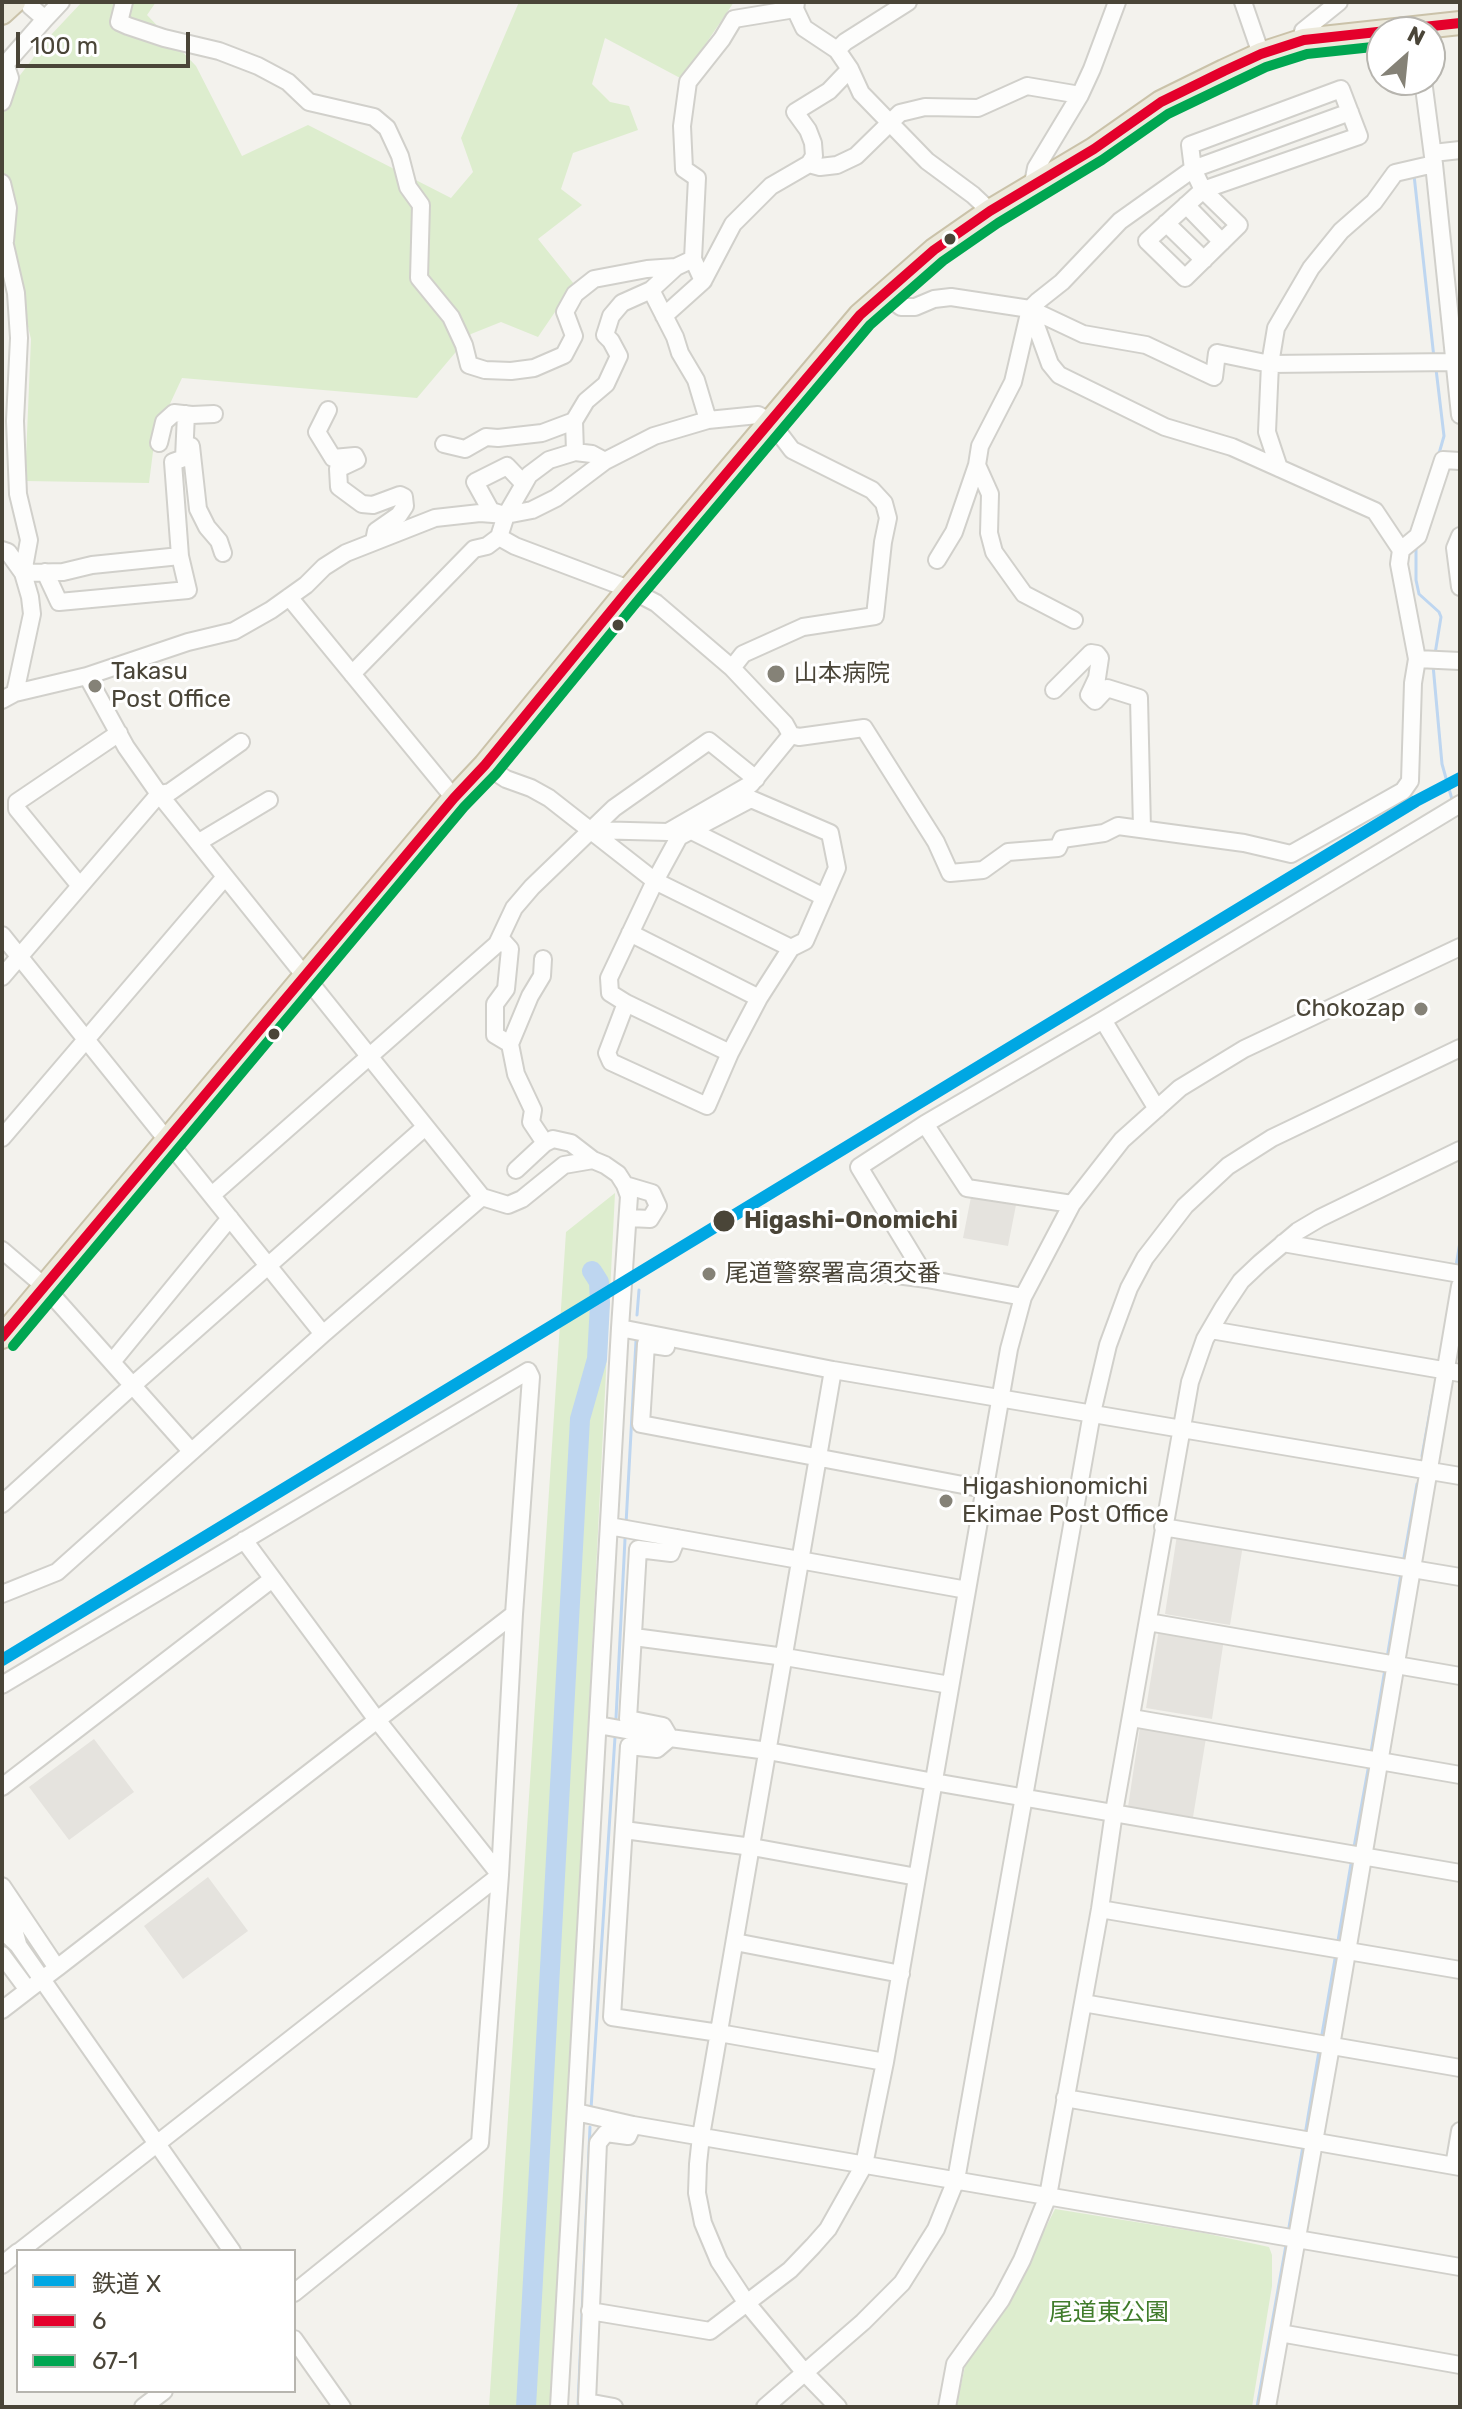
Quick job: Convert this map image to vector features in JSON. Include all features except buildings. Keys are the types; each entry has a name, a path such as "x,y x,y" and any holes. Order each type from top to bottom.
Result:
{"highway":[{"path":"2,13 22,4"},
{"path":"2,1337 860,315 934,250 1033,183 1094,149 1161,102 1261,54 1304,40 1366,34"}],"street":[{"path":"2,102 10,78 4,67 61,2"},
{"path":"124,2 119,22 232,56 288,82 309,102 374,117 387,128 400,156 408,187 421,205 419,278 451,317 469,365 485,370 511,371 534,368 564,355 574,336 565,312 575,294 594,279 676,267"},
{"path":"837,50 888,7 908,2"},
{"path":"1033,183 1036,168 1080,95 1117,2"},
{"path":"1243,2 1261,54"},
{"path":"1304,40 1303,31 1339,2"},
{"path":"22,4 45,19"},
{"path":"703,281 693,259 697,178 684,169 682,126 688,82 734,19 796,6 804,28 837,50 861,93 927,161 990,211"},
{"path":"664,316 703,281 733,224 746,209 771,186 809,164 814,156 813,143 795,112 829,91 850,69"},
{"path":"809,164 820,167 837,165 856,156 900,113 925,107 978,108 1027,86 1080,95"},
{"path":"1193,169 1190,145 1341,89 1359,136 1203,190 1147,241 1185,278 1239,225 1203,190 1193,169"},
{"path":"1425,96 1434,158 1441,362 1458,380 1460,415"},
{"path":"937,560 954,532 977,465 980,446 1013,382 1030,309 1062,282 1120,221 1193,169 1350,112"},
{"path":"1279,468 1267,432 1270,364 1276,328 1311,268 1341,231 1374,202 1395,173 1460,150"},
{"path":"2,183 8,208 4,237 16,293 19,338 15,421 18,494 29,540 23,573"},
{"path":"1186,205 1222,242"},
{"path":"1166,223 1204,260"},
{"path":"575,452 574,421 586,401 606,384 619,356 605,335 611,316 622,303 651,290 676,267 693,259"},
{"path":"651,290 696,380 708,420"},
{"path":"884,294 901,307 915,307 934,299 951,297 1030,309 1083,334 1146,345 1214,377 1217,353 1270,364 1441,362"},
{"path":"1030,309 1050,364 1059,375 1165,427 1232,447 1375,511 1409,543"},
{"path":"328,410 317,432 333,458 355,456 357,460 338,469 339,487 362,504 373,505 400,495 404,497 405,506 399,515 376,531 374,541"},
{"path":"159,443 164,422 174,413 214,414"},
{"path":"45,572 59,602 188,590 180,556 173,462 184,458 189,415"},
{"path":"189,415 198,509 219,541 223,553"},
{"path":"8,697 234,631 306,585 324,567 374,541 435,518 480,513 506,515 532,510 556,498 605,461 654,436 708,420 758,415 770,421 792,450 872,490 884,503 888,518 875,616 803,627 743,654 732,668"},
{"path":"444,444 465,449 486,437 542,433 574,421"},
{"path":"352,674 474,549 487,546 499,537 506,515 529,475 549,460 575,452 592,454 605,461"},
{"path":"499,537 515,546 629,589 656,603 732,668 785,724 791,735 799,737 864,728 936,842 950,873 983,870 1008,852 1058,848 1062,839 1104,833 1118,826 1244,843 1291,854 1403,791 1410,781 1413,683 1428,660 1399,564 1443,460 1460,461"},
{"path":"977,465 990,494 989,533 994,552 1024,594 1074,620"},
{"path":"506,515 491,511 475,482 507,466 524,484"},
{"path":"176,511 198,509"},
{"path":"1460,536 1455,548 1460,587"},
{"path":"2,550 8,552 23,573 32,614 8,697"},
{"path":"23,573 63,572 92,565 180,556"},
{"path":"289,597 454,798"},
{"path":"1054,690 1091,653 1100,658 1097,678 1089,695 1095,701 1107,688 1139,698 1142,829"},
{"path":"1428,660 1460,661"},
{"path":"87,676 159,794 482,1197 508,1205 522,1199 564,1165 593,1160"},
{"path":"80,886 17,809 17,802 119,733"},
{"path":"591,830 668,832 756,779 791,735"},
{"path":"212,1195 497,944 514,908 532,887 614,808 709,741 756,779"},
{"path":"2,977 159,794 170,792 241,742"},
{"path":"485,765 506,779 549,798 655,881 791,948"},
{"path":"626,1003 607,1053 611,1062 707,1106 759,998 791,948 805,941 837,868 830,833 751,799 679,837 609,978 610,993 626,1003 730,1053"},
{"path":"199,842 269,800"},
{"path":"927,1279 859,1167 925,1124 1457,806"},
{"path":"692,831 824,897"},
{"path":"2,1138 225,877"},
{"path":"630,933 759,998"},
{"path":"2,935 323,1334"},
{"path":"500,938 510,949 506,989 495,1004 495,1035 510,1044"},
{"path":"590,2311 710,2331 790,2270 828,2229 864,2165 901,1974 1009,1349 1023,1297 1072,1204 1122,1140 1180,1088 1244,1049 1460,947"},
{"path":"543,959 542,976 510,1044 516,1074 533,1110 531,1122 545,1143"},
{"path":"506,989 530,996"},
{"path":"1103,1020 1157,1109"},
{"path":"765,2407 863,2322 902,2283 936,2229 956,2180 1092,1413 1108,1345 1129,1288 1145,1258 1185,1206 1228,1166 1272,1138 1460,1048"},
{"path":"925,1124 967,1188 1072,1204"},
{"path":"2,1504 424,1128"},
{"path":"516,1170 553,1139 571,1143 618,1174 629,1196 559,2407"},
{"path":"947,2407 955,2364 1001,2300 1022,2260 1048,2196 1190,1382 1211,1330 1241,1281 1283,1243 1320,1218 1460,1150"},
{"path":"625,1185 652,1193 658,1206 650,1219 629,1218"},
{"path":"2,1594 57,1572 323,1334 482,1197"},
{"path":"112,1362 230,1218"},
{"path":"1267,2407 1280,2333 1290,2238 1405,1568 1428,1471 1457,1276 1283,1243"},
{"path":"2,1250 44,1286 191,1451"},
{"path":"842,1272 874,1272 927,1279 1023,1297"},
{"path":"620,1328 1001,1400 1460,1476"},
{"path":"1211,1330 1445,1371"},
{"path":"724,1347 714,1356 646,1344 641,1424 984,1489"},
{"path":"833,1370 701,2136 697,2193 703,2223 719,2261 746,2302 805,2373 838,2407"},
{"path":"2,1685 528,1371 531,1377 480,2143 296,2291"},
{"path":"609,1526 967,1590"},
{"path":"1163,1527 1460,1577"},
{"path":"670,1738 663,1726 628,1719 638,1549 671,1553 677,1538"},
{"path":"244,1540 377,1720 500,1875"},
{"path":"2,1787 271,1580"},
{"path":"2,2010 514,1614"},
{"path":"1148,1622 1460,1676"},
{"path":"634,1637 785,1657 950,1685"},
{"path":"1132,1718 1460,1775"},
{"path":"598,1725 768,1751 1460,1873"},
{"path":"670,1738 657,1749 629,1746 612,2017 885,2062"},
{"path":"624,1830 752,1847 917,1877"},
{"path":"23,2249 500,1875"},
{"path":"2,1886 57,1968"},
{"path":"1100,1909 1460,1970"},
{"path":"2,1910 13,1926 18,1945"},
{"path":"2,1930 18,1945 231,2249"},
{"path":"735,1942 901,1974"},
{"path":"2,1955 28,1990"},
{"path":"1083,2003 1460,2068"},
{"path":"1065,2098 1457,2166 1460,2131"},
{"path":"576,2112 633,2125 1460,2267"},
{"path":"614,2407 587,2402 598,2143 606,2133 628,2136 633,2125"},
{"path":"1280,2333 1460,2365"},
{"path":"296,2342 342,2407"},
{"path":"143,2407 164,2398"}],"green space":[{"path":"82,2 156,2 147,15 196,66 242,156 308,125 451,198 473,172 461,138 519,2 734,2 682,79 605,38 592,84 610,102 629,106 638,130 573,153 561,189 582,205 538,239 574,284 538,337 501,322 471,334 417,398 182,378 155,436 149,483 25,481 31,339 2,219 2,99 49,37"},
{"path":"615,1193 554,2407 489,2407 566,1232"},
{"name":"尾道東公園","path":"1055,2209 1204,2233 1269,2247 1272,2286 1252,2407 956,2407 966,2362 1016,2287"}],"shaded area":[{"path":"971,1197 1016,1205 1008,1246 963,1238"},
{"path":"1177,1535 1243,1545 1230,1625 1165,1614"},
{"path":"1159,1629 1224,1639 1212,1719 1146,1708"},
{"path":"1140,1727 1206,1738 1193,1817 1128,1807"},
{"path":"94,1739 134,1792 69,1840 29,1787"},
{"path":"208,1877 248,1931 183,1979 144,1926"}],"waterway":[{"path":"1414,175 1434,358"},
{"path":"1436,369 1444,436 1438,457"},
{"path":"1416,548 1419,594 1441,617 1435,654"},
{"path":"1433,665 1442,764 1453,803"},
{"path":"1456,1266 1460,1242"},
{"path":"526,2407 580,1419 597,1359 599,1282 592,1271"},
{"path":"637,1315 639,1290"},
{"path":"626,1524 636,1341"},
{"path":"1422,1456 1433,1395"},
{"path":"1403,1563 1417,1484"},
{"path":"616,1718 625,1539"},
{"path":"1387,1658 1401,1574"},
{"path":"1371,1752 1385,1669"},
{"path":"591,2109 615,1737"},
{"path":"1354,1847 1369,1764"},
{"path":"1338,1941 1352,1858"},
{"path":"1321,2040 1336,1953"},
{"path":"1305,2135 1319,2051"},
{"path":"578,2407 590,2127"},
{"path":"1288,2233 1303,2146"},
{"path":"1257,2407 1286,2245"}],"rail line":[{"name":"X","path":"2,1660 1416,801 1460,778"}],"transit line":[{"name":"6","path":"2,1337 860,315 934,250 990,211 1094,149 1161,102 1224,71 1261,54 1304,40 1460,23"},
{"name":"67-1","path":"13,1346 870,325 943,261 998,223 1102,160 1168,114 1266,67 1307,54 1366,48"}],"place":[{"name":"山本病院","path":"776,674"},
{"name":"Takasu Post Office","path":"95,686"},
{"name":"Chokozap","path":"1421,1009"},
{"name":"Higashi-Onomichi","path":"724,1221"},
{"name":"尾道警察署高須交番","path":"709,1274"},
{"name":"Higashionomichi Ekimae Post Office","path":"946,1501"}]}
